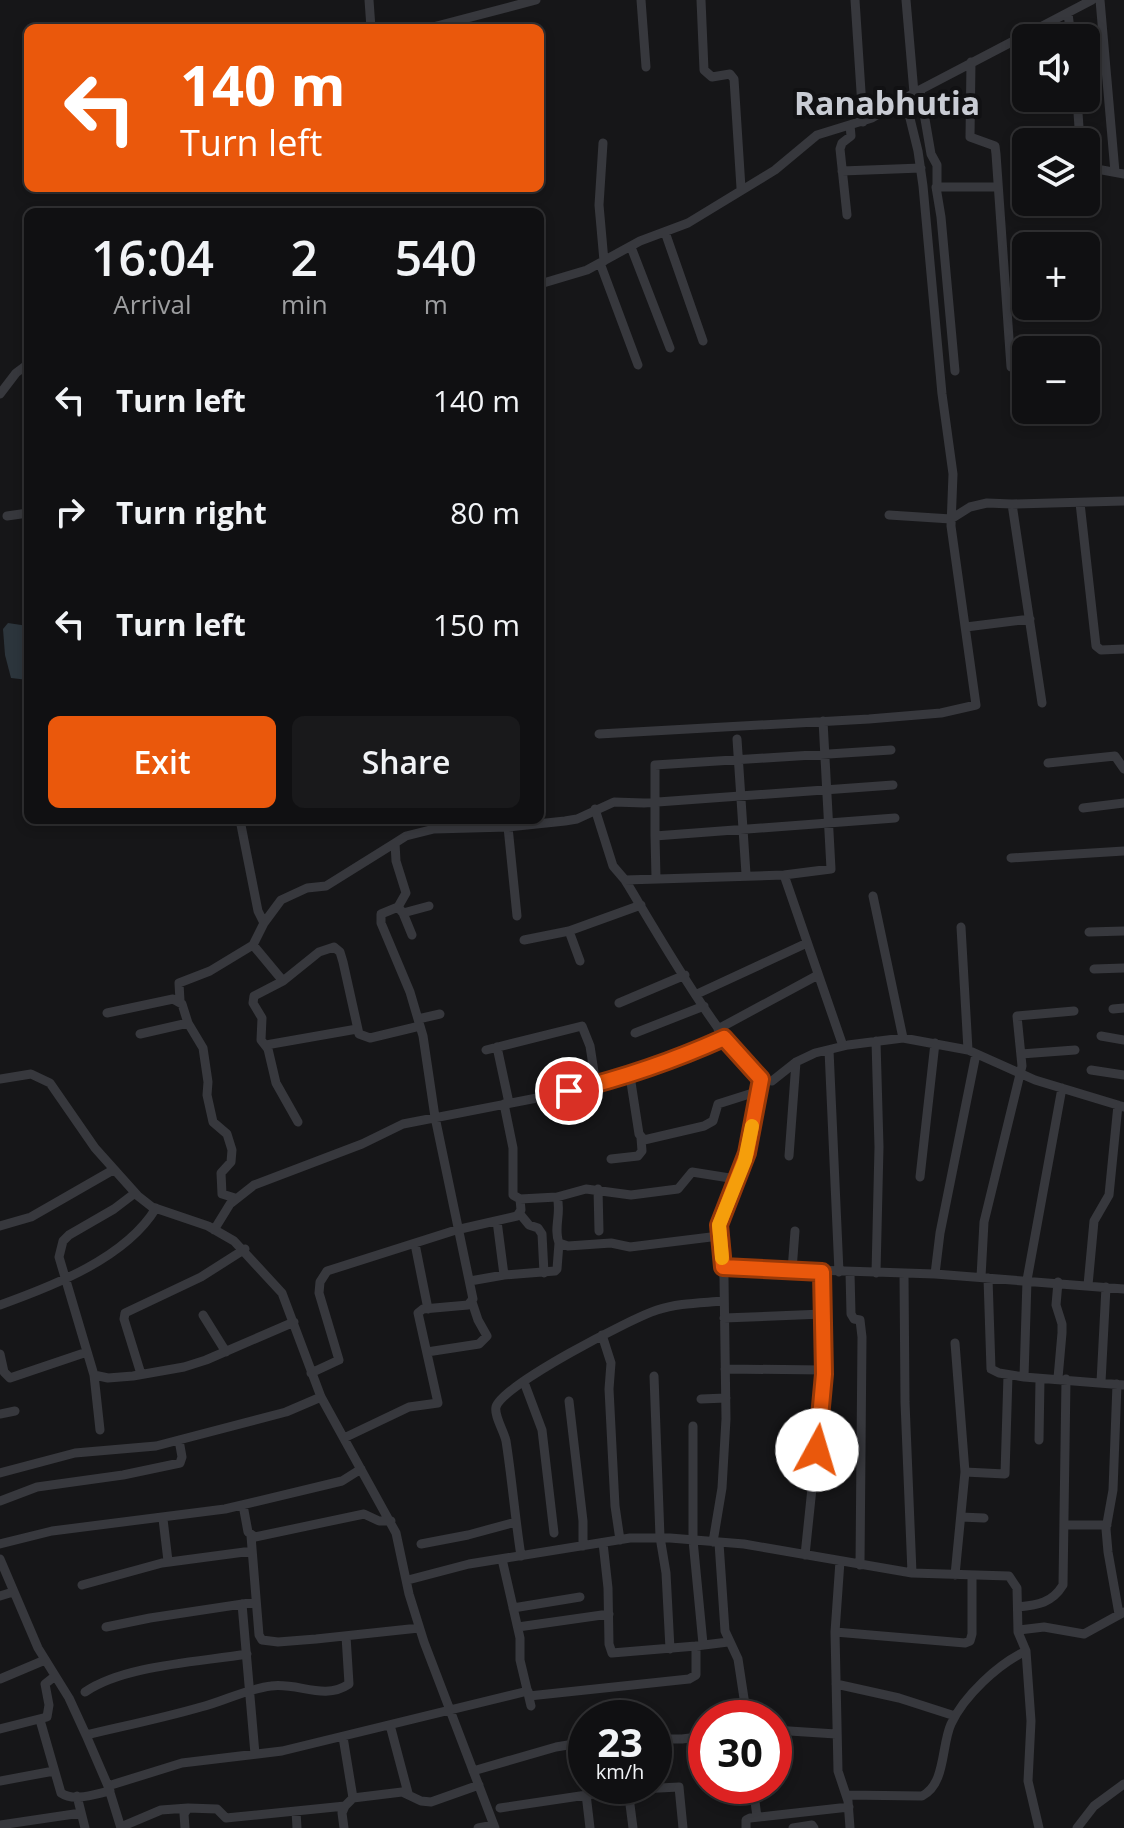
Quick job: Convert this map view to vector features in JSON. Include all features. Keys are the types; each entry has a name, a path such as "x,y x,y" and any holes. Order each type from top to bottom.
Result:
{"street":[{"path":"369,0 371,24"},
{"path":"444,24 536,0"},
{"path":"641,0 646,67"},
{"path":"701,0 704,70 712,77 730,74 734,79 741,188"},
{"path":"855,0 863,122"},
{"path":"599,734 941,713 976,705 951,519 953,474 942,394 906,0"},
{"path":"544,282 688,223 775,170 817,135 863,122 1092,0"},
{"path":"1100,0 1119,173"},
{"path":"1068,13 1069,24"},
{"path":"971,62 968,130 974,140 995,146 1011,367"},
{"path":"913,93 937,165 955,371"},
{"path":"847,215 840,145 851,136 850,125"},
{"path":"603,143 599,205 602,259 638,365"},
{"path":"842,171 921,168"},
{"path":"937,186 998,187"},
{"path":"665,232 703,341"},
{"path":"631,247 670,348"},
{"path":"0,394 4,382 24,367"},
{"path":"889,515 951,519 970,507 987,503 1124,501"},
{"path":"1080,503 1096,646 1101,650 1124,649"},
{"path":"1012,504 1042,703"},
{"path":"7,516 24,514"},
{"path":"966,627 1030,621 1044,623"},
{"path":"625,880 784,875 831,869 823,721"},
{"path":"737,739 746,874"},
{"path":"656,878 655,765 891,750"},
{"path":"1048,763 1115,756 1124,769"},
{"path":"544,823 577,819 614,802 655,802 893,785"},
{"path":"1083,808 1124,803"},
{"path":"595,809 613,866 625,880 724,1038 761,1079 772,1081 796,1062 829,1050 903,1038 972,1052 1019,1073 1121,1106 1109,1195 1094,1221 1088,1285"},
{"path":"655,836 895,818"},
{"path":"241,824 258,911 264,923"},
{"path":"235,1198 222,1194 221,1173 231,1162 232,1150 227,1134 213,1122 203,1048 188,1023 180,1001 179,983 210,971 253,945 281,900 307,888 326,886 406,836 434,829 536,824"},
{"path":"508,827 517,916"},
{"path":"395,843 406,893 401,910 412,935"},
{"path":"1011,858 1124,851"},
{"path":"784,875 843,1046"},
{"path":"873,896 903,1038"},
{"path":"524,940 569,931 641,905"},
{"path":"427,1352 479,1344 487,1336 472,1302 419,1023 381,923 381,914 429,906"},
{"path":"935,1274 972,1052 961,927"},
{"path":"569,931 580,961"},
{"path":"1089,932 1124,931"},
{"path":"697,994 807,943"},
{"path":"253,945 283,981"},
{"path":"298,1122 276,1083 266,1045 260,1036 262,1018 252,1000 254,996 283,981 330,947 337,949 343,962 359,1034 370,1038 440,1014"},
{"path":"1094,969 1124,968"},
{"path":"619,1003 685,975"},
{"path":"718,1029 818,975"},
{"path":"107,1013 173,999 180,1001"},
{"path":"635,1033 704,1006"},
{"path":"1113,1009 1124,1008"},
{"path":"1019,1630 1044,1627 1084,1634 1122,1613 1108,1552 1107,1525 1120,1384 1040,1379 1008,1375 991,1369 982,1232 1022,1066 1017,1016 1074,1011"},
{"path":"140,1034 188,1023"},
{"path":"486,1050 582,1026 590,1046 596,1085"},
{"path":"266,1045 357,1029"},
{"path":"1101,1036 1124,1040"},
{"path":"214,1230 235,1198 268,1178 295,1171 403,1124 630,1076 724,1038"},
{"path":"876,1041 879,1147 876,1273"},
{"path":"920,1177 935,1043"},
{"path":"497,1047 513,1148 512,1191 515,1197 557,1197 598,1189 631,1195 678,1189 692,1172 736,1179"},
{"path":"829,1050 845,1272 851,1314 854,1319 860,1320 862,1337 860,1565"},
{"path":"1021,1054 1075,1050"},
{"path":"789,1156 796,1062"},
{"path":"1091,1070 1124,1075"},
{"path":"0,1079 31,1074 50,1083 113,1170 135,1193 156,1208 214,1230 245,1249 282,1293 316,1371 321,1397 348,1436 361,1469 391,1521 419,1628 495,1826 478,1828"},
{"path":"611,1159 638,1156 642,1151 630,1076"},
{"path":"744,1700 735,1648 728,1642 716,1542 726,1398 723,1267 719,1236 720,1220 747,1153 761,1079"},
{"path":"1024,1377 1027,1280 1062,1088"},
{"path":"641,1138 649,1139 704,1126 713,1121 718,1104 759,1091"},
{"path":"0,1226 31,1217 113,1170"},
{"path":"598,1189 599,1231"},
{"path":"100,1430 94,1375 59,1257 63,1241 135,1193"},
{"path":"470,1281 557,1269 557,1197"},
{"path":"520,1199 520,1214 542,1234 544,1273"},
{"path":"0,1305 65,1278 128,1243 156,1208"},
{"path":"316,1371 336,1363 339,1356 320,1301 322,1276 332,1268 459,1229 520,1214"},
{"path":"497,1221 504,1275"},
{"path":"792,1270 795,1231"},
{"path":"559,1243 568,1246 611,1243 630,1247 719,1236"},
{"path":"415,1244 428,1309"},
{"path":"141,1374 124,1319 125,1313 201,1277 245,1249"},
{"path":"723,1267 935,1274 1124,1289"},
{"path":"805,1555 824,1370 822,1272"},
{"path":"904,1274 905,1402 912,1573"},
{"path":"1018,1607 1046,1602 1063,1585 1062,1324 1056,1305 1058,1282"},
{"path":"1101,1382 1106,1287"},
{"path":"521,1556 504,1432 496,1411 498,1402 524,1382 602,1335 654,1311 723,1301"},
{"path":"348,1436 409,1407 438,1403 418,1313 472,1302"},
{"path":"724,1318 823,1314"},
{"path":"203,1315 226,1352"},
{"path":"94,1375 108,1378 184,1367 294,1322"},
{"path":"602,1335 611,1359 609,1402 620,1540"},
{"path":"955,1343 965,1472 955,1575"},
{"path":"0,1354 4,1372 10,1378 87,1352"},
{"path":"725,1369 824,1370"},
{"path":"965,1472 1005,1474 1008,1375"},
{"path":"654,1376 660,1537 666,1573 670,1649"},
{"path":"1039,1440 1040,1379"},
{"path":"524,1382 542,1430 554,1533"},
{"path":"0,1473 75,1453 141,1448 179,1440 286,1412 321,1397"},
{"path":"701,1399 726,1398"},
{"path":"569,1401 583,1521 583,1546"},
{"path":"0,1414 15,1411"},
{"path":"40,1720 61,1793 66,1797 109,1788 182,1763 282,1751 451,1710 689,1679 696,1675 699,1645 693,1540 693,1426"},
{"path":"0,1501 37,1487 180,1463 179,1440"},
{"path":"0,1544 52,1531 163,1519 243,1505 342,1481 361,1469"},
{"path":"1113,1477 1124,1480"},
{"path":"243,1505 251,1536 259,1635 262,1640 278,1642 419,1628"},
{"path":"251,1536 263,1537 364,1514 379,1521 391,1521"},
{"path":"961,1517 984,1518"},
{"path":"163,1519 168,1561"},
{"path":"421,1544 516,1522"},
{"path":"1064,1525 1107,1525"},
{"path":"408,1580 439,1570 502,1559 620,1540 660,1537 716,1542 912,1573 1000,1574 1011,1577 1017,1588 1019,1630 1026,1651 1031,1726 1028,1781 1039,1828"},
{"path":"603,1543 612,1653 728,1642"},
{"path":"82,1585 168,1561 252,1551"},
{"path":"0,1559 45,1660 86,1735 109,1788 121,1828 161,1810 217,1809 226,1823 345,1806"},
{"path":"502,1559 518,1627 520,1660 529,1698"},
{"path":"840,1561 835,1632 836,1734 838,1777 849,1807 850,1828"},
{"path":"835,1632 970,1641 972,1575"},
{"path":"0,1596 13,1592"},
{"path":"513,1608 580,1597"},
{"path":"106,1627 256,1602"},
{"path":"242,1604 255,1754"},
{"path":"518,1627 609,1614"},
{"path":"86,1735 199,1708 250,1689 285,1684 314,1692 345,1687 349,1684 350,1676 346,1636"},
{"path":"846,1795 910,1797 929,1793 938,1776 946,1738 955,1716 1001,1665 1026,1651"},
{"path":"85,1692 124,1674 247,1654"},
{"path":"0,1679 45,1660"},
{"path":"0,1729 47,1717 45,1684 55,1676"},
{"path":"836,1684 899,1698 955,1716"},
{"path":"390,1725 408,1793"},
{"path":"792,1731 836,1734"},
{"path":"343,1737 353,1798"},
{"path":"473,1771 568,1745"},
{"path":"0,1781 54,1771"},
{"path":"344,1828 342,1813 353,1798 408,1793 421,1801 431,1802 479,1785"},
{"path":"672,1787 679,1787 683,1828"},
{"path":"1077,1828 1094,1806 1122,1789"},
{"path":"500,1808 568,1795"},
{"path":"77,1796 85,1828"},
{"path":"590,1828 591,1804"},
{"path":"630,1804 633,1828"},
{"path":"755,1804 757,1817"},
{"path":"734,1828 744,1828 746,1820 757,1817 849,1807"},
{"path":"185,1828 184,1814 188,1808"},
{"path":"296,1811 297,1828"},
{"path":"0,1825 81,1813"},
{"path":"259,1816 260,1828"},
{"path":"793,1828 812,1825 814,1828"}],"shaded area":[{"path":"8,623 24,625 24,680 11,678 3,629"}],"slow traffic":[{"path":"722,1258 720,1220 745,1160 752,1126"}],"district":[{"name":"Ranabhutia","path":"887,104"}],"route":[{"path":"569,1091 630,1076 724,1038 761,1079 745,1160 720,1220 723,1267 822,1272 824,1374 817,1450"}]}
